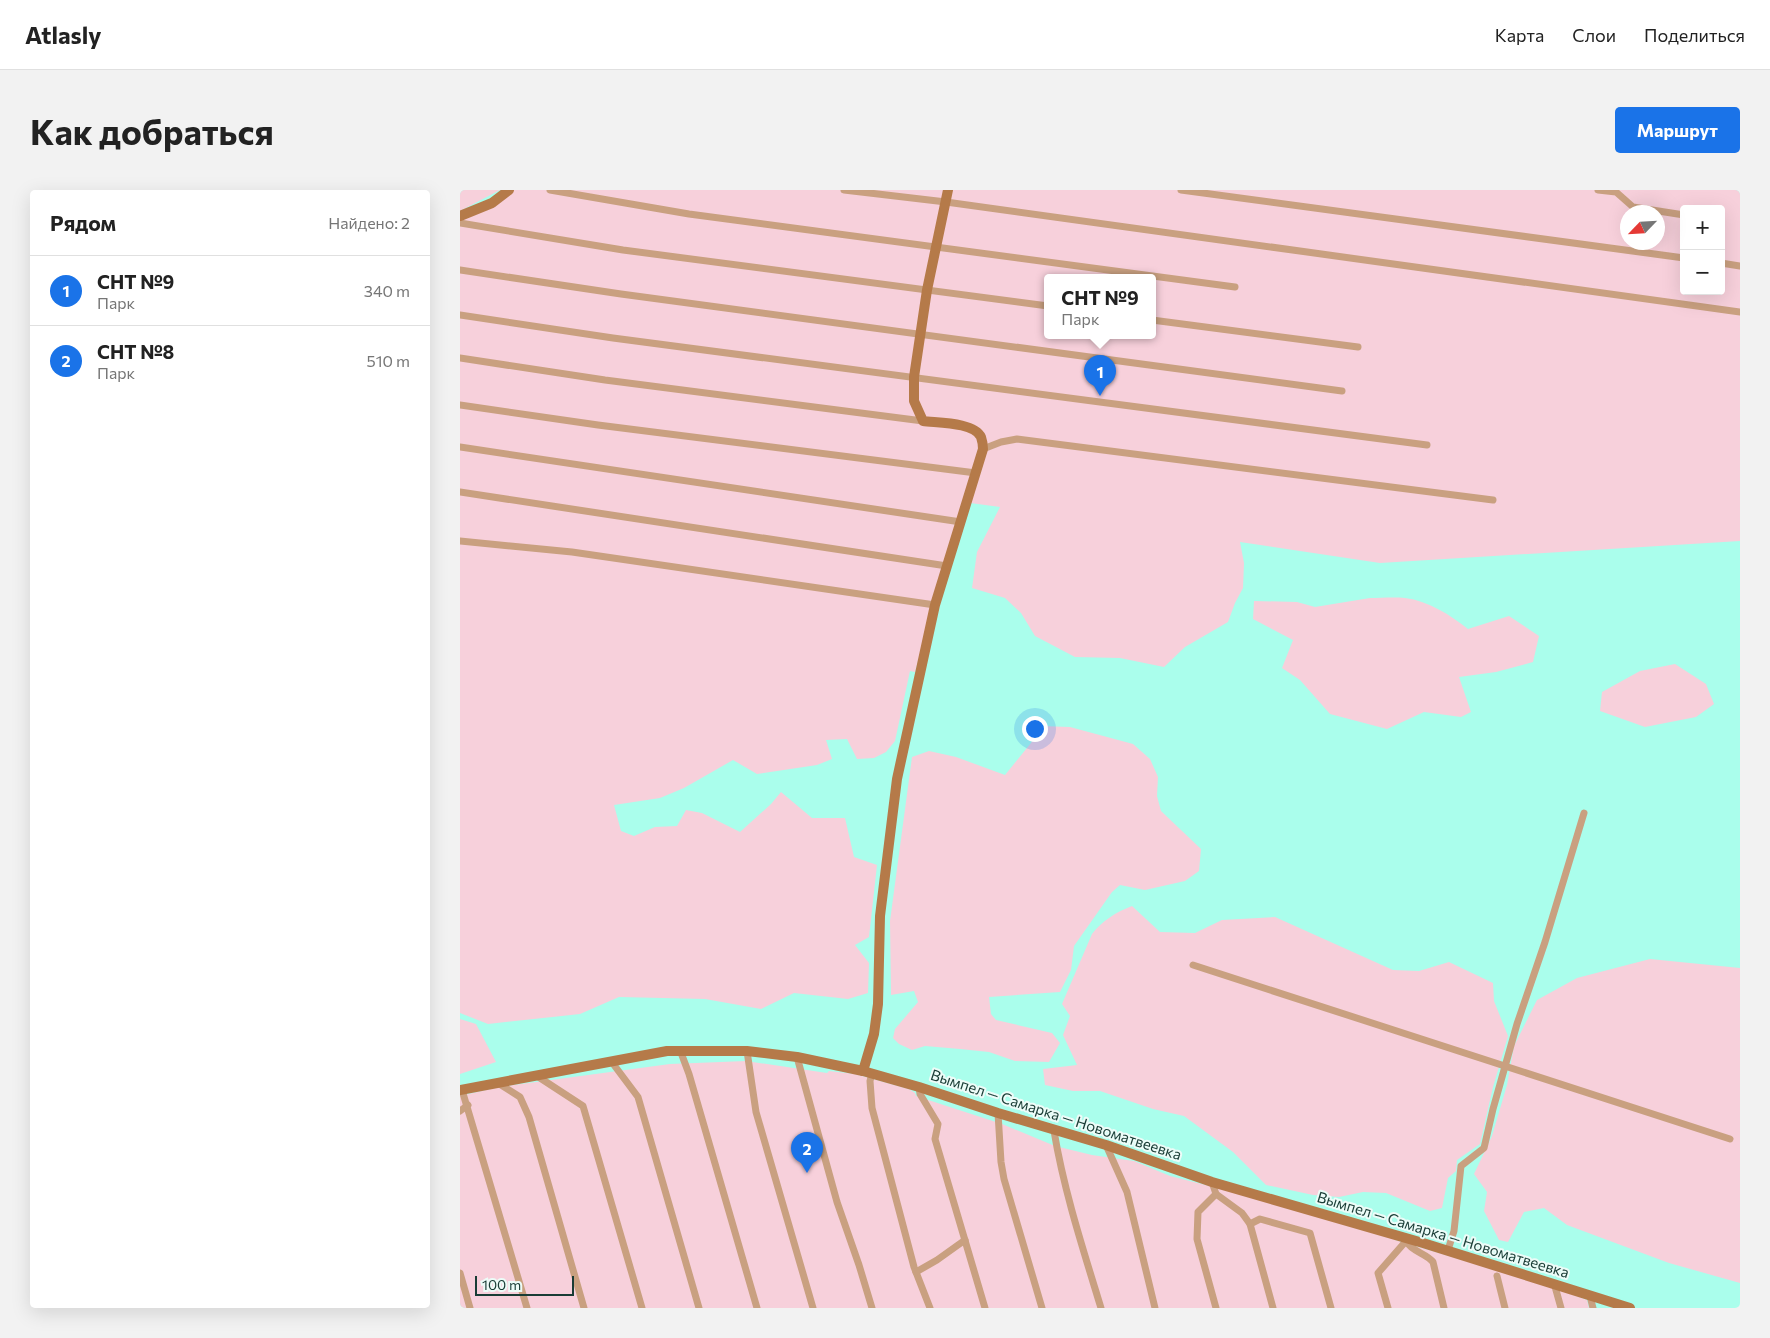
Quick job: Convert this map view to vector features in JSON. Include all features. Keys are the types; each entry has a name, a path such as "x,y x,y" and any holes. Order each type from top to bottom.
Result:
{"main road":[{"path":"460,216 492,203 509,190"},
{"path":"868,1072 878,1004 880,916 897,779 935,605 983,449 981,437 976,430 967,426 923,421 914,401 914,377 927,290 948,190"},
{"name":"Вымпел — Самарка — Новоматвеевка","path":"461,1090 611,1061 680,1050 747,1052 797,1057 868,1072 919,1087 1106,1145 1212,1182 1407,1240 1448,1250 1630,1308"}],"street":[{"path":"550,190 689,214 1140,274"},
{"path":"844,190 946,202 1740,312"},
{"path":"1181,190 1680,257"},
{"path":"1598,190 1616,192 1633,207 1680,215"},
{"path":"460,222 623,250 1044,305"},
{"path":"1725,264 1740,266"},
{"path":"460,270 631,295 1342,391"},
{"path":"1156,276 1235,287"},
{"path":"460,315 613,338 1427,445"},
{"path":"1156,321 1358,347"},
{"path":"460,358 624,382 923,421"},
{"path":"460,405 598,425 976,473"},
{"path":"983,449 1001,442 1017,439 1493,500"},
{"path":"460,447 961,522"},
{"path":"460,492 947,566"},
{"path":"460,541 572,552 935,605"},
{"path":"1448,1250 1454,1231 1461,1166 1484,1148 1517,1024 1545,942 1584,813"},
{"path":"1193,965 1730,1139"},
{"path":"680,1050 690,1074 757,1308"},
{"path":"747,1052 756,1112 813,1308"},
{"path":"797,1057 837,1202 872,1308"},
{"path":"611,1061 638,1097 699,1308"},
{"path":"868,1072 872,1108 916,1272 930,1308"},
{"path":"537,1076 583,1106 642,1308"},
{"path":"498,1083 520,1097 529,1117 584,1308"},
{"path":"919,1087 920,1094 938,1124 935,1139 985,1308"},
{"path":"461,1090 468,1105 528,1308"},
{"path":"460,1112 468,1105"},
{"path":"998,1113 1004,1179 1042,1308"},
{"path":"1054,1130 1060,1167 1100,1308"},
{"path":"1106,1145 1128,1192 1155,1308"},
{"path":"1212,1182 1216,1194 1242,1213 1250,1224 1273,1308"},
{"path":"1216,1194 1198,1212 1197,1239 1216,1308"},
{"path":"1250,1224 1260,1219 1310,1233 1331,1308"},
{"path":"916,1272 965,1240"},
{"path":"1388,1308 1378,1273 1407,1240"},
{"path":"1407,1240 1408,1245 1428,1256 1433,1262 1444,1308"},
{"path":"460,1273 470,1308"},
{"path":"1496,1276 1505,1308"},
{"path":"1554,1284 1562,1308"},
{"path":"1590,1296 1593,1308"}],"shaded area":[{"path":"460,190 500,190 460,211"},
{"path":"514,190 1740,190 1740,541 1380,563 1240,542 1244,563 1243,588 1228,622 1185,647 1164,667 1120,658 1075,657 1035,636 1021,613 1005,598 972,588 977,552 1000,507 963,502 915,672 910,671 895,741 886,752 874,758 857,759 847,739 826,740 832,759 817,765 757,774 733,760 684,788 660,798 614,805 621,831 634,836 655,827 677,826 686,810 702,813 740,832 771,804 781,792 812,818 845,818 854,857 877,865 869,937 855,945 869,963 868,993 848,999 794,993 761,1009 705,999 619,997 580,1014 488,1024 460,1013 460,219 498,203"},
{"path":"1370,598 1405,598 1422,602 1431,605 1468,629 1509,616 1539,636 1533,662 1496,672 1459,677 1471,712 1461,717 1424,712 1387,729 1330,714 1300,680 1282,668 1293,640 1253,619 1254,601 1297,602 1315,607"},
{"path":"1675,664 1706,684 1714,704 1696,717 1645,727 1600,711 1602,692 1640,671"},
{"path":"1040,726 1070,727 1133,744 1150,759 1158,777 1157,796 1161,811 1201,849 1199,871 1185,881 1145,890 1120,885 1112,892 1074,946 1071,970 1060,992 989,997 991,1014 996,1020 1052,1033 1060,1043 1049,1062 1015,1061 989,1052 960,1049 925,1046 912,1050 899,1044 893,1038 895,1029 918,1002 914,991 891,995 890,921 912,757 929,751 956,757 1005,775 1031,743"},
{"path":"1132,906 1160,932 1195,933 1222,920 1275,917 1393,970 1419,971 1449,962 1493,983 1494,1001 1508,1036 1493,1087 1480,1144 1457,1160 1456,1171 1448,1178 1442,1208 1430,1211 1386,1193 1363,1192 1339,1197 1313,1195 1266,1185 1233,1152 1184,1116 1153,1109 1100,1091 1073,1091 1045,1085 1043,1069 1077,1065 1063,1035 1070,1016 1062,1004 1092,934 1110,917"},
{"path":"1650,959 1740,968 1740,1283 1669,1263 1567,1225 1544,1208 1524,1212 1508,1242 1499,1240 1484,1211 1487,1192 1474,1174 1492,1136 1507,1085 1514,1046 1537,1000 1577,978"},
{"path":"460,1019 476,1024 496,1062 460,1074"},
{"path":"746,1061 827,1073 829,1071 855,1074 909,1089 916,1096 1002,1124 1055,1146 1092,1155 1134,1161 1170,1176 1245,1195 1392,1237 1395,1240 1551,1286 1587,1300 1589,1308 460,1308 460,1096 499,1087 670,1064"}],"place":[{"name":"СНТ №9","path":"1100,396"},
{"name":"СНТ №8","path":"807,1173"}]}
